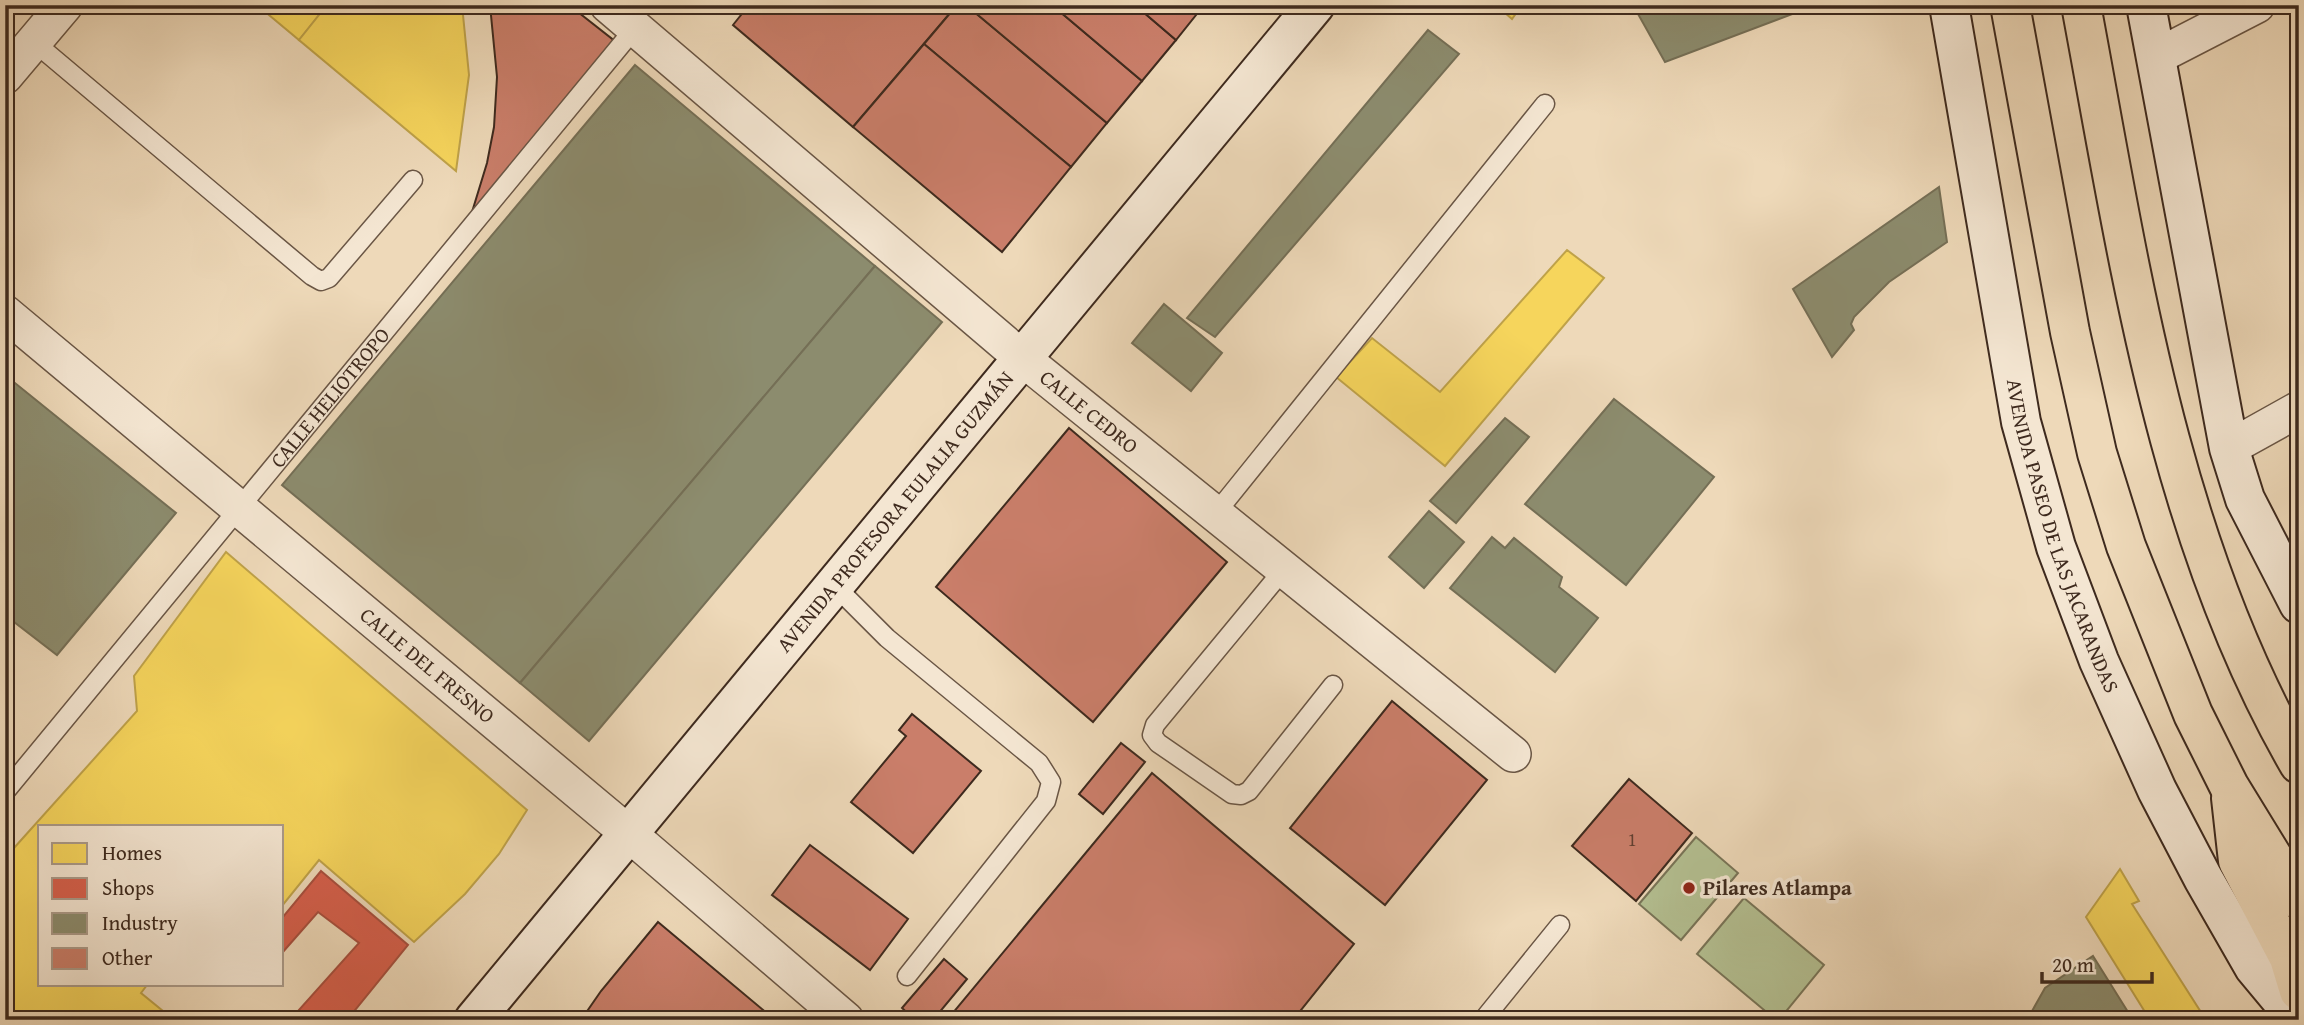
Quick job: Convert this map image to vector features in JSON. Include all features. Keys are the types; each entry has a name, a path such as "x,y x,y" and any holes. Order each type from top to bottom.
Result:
{"highway":[{"path":"2010,5 2070,331 2097,453 2126,545 2193,714 2229,786 2299,900"},
{"path":"2081,5 2142,321 2185,499 2214,581 2253,674 2295,753"},
{"path":"2229,786 2238,861 2289,958 2299,991"}],"main road":[{"name":"AVENIDA PROFESORA EULALIA GUZMÁN","path":"474,1020 1315,5"},
{"name":"AVENIDA PASEO DE LAS JACARANDAS","path":"1949,5 2021,422 2056,547 2099,661 2157,790 2254,967 2298,1020"},
{"path":"2146,5 2229,448 2245,499 2299,604"}],"street":[{"path":"5,76 65,5"},
{"name":"CALLE CEDRO","path":"608,5 645,17 1022,358 1513,754"},
{"path":"2156,57 2257,5"},
{"name":"CALLE DEL FRESNO","path":"5,313 628,833 846,1020"},
{"path":"2229,448 2299,409"}],"lane":[{"name":"CALLE HELIOTROPO","path":"5,792 645,17"},
{"path":"34,42 321,281 329,278 413,180"},
{"path":"1216,513 1545,104"},
{"path":"1284,569 1155,725 1153,735 1158,743 1232,794 1241,795 1249,791 1333,685"},
{"path":"834,585 887,638 1039,763 1051,782 1046,801 906,976"},
{"path":"1483,1020 1560,925"}],"green space":[{"path":"1696,837 1738,873 1681,940 1639,904"},
{"path":"1744,898 1824,965 1779,1020 1697,954"}],"building: Homes":[{"path":"257,5 327,5 299,40"},
{"path":"327,5 462,5 469,75 456,171 299,40"},
{"path":"1496,5 1522,5 1512,19"},
{"path":"1567,250 1604,278 1445,466 1336,377 1372,338 1440,392"},
{"path":"226,552 527,810 499,854 465,894 414,942 319,860 284,904 284,825 38,825 38,986 146,986 141,993 174,1020 5,1020 5,858 137,711 134,676"},
{"path":"2120,869 2139,901 2132,904 2206,1020 2150,1020 2086,917"}],"building: Shops":[{"path":"321,871 408,945 347,1020 290,1020 359,943 318,912 284,951 284,916"}],"building: Industry":[{"path":"1633,5 1816,5 1665,62"},
{"path":"1428,30 1459,54 1215,337 1187,318"},
{"path":"635,65 875,266 520,683 282,485"},
{"path":"1939,187 1947,242 1889,282 1854,317 1851,324 1854,330 1832,357 1793,289"},
{"path":"875,266 942,322 589,741 520,683"},
{"path":"1164,304 1222,353 1191,391 1132,343"},
{"path":"5,375 176,513 57,655 5,615"},
{"path":"1614,399 1714,477 1626,585 1525,504"},
{"path":"1505,418 1529,437 1456,523 1430,501"},
{"path":"1429,511 1464,542 1424,588 1389,557"},
{"path":"1492,537 1505,548 1514,538 1562,577 1559,587 1598,618 1555,672 1450,588"},
{"path":"2093,956 2133,1020 2027,1020 2045,988"}],"building: Other":[{"path":"490,5 569,5 616,42 472,212 487,163 494,127 497,77"},
{"path":"749,5 957,5 853,127 733,25"},
{"path":"957,5 966,5 1107,123 1071,167 924,44"},
{"path":"966,5 1052,5 1142,81 1107,123"},
{"path":"1052,5 1135,5 1176,40 1142,81"},
{"path":"1135,5 1204,5 1176,40"},
{"path":"924,44 1071,167 1002,252 853,127"},
{"path":"1069,428 1227,562 1093,722 936,587"},
{"path":"1392,701 1487,780 1385,905 1290,828"},
{"path":"912,714 981,771 913,853 851,802 906,736 899,730"},
{"path":"1121,743 1145,762 1103,814 1079,794"},
{"path":"1152,773 1354,944 1293,1020 947,1020"},
{"path":"1629,779 1692,833 1636,901 1572,846"},
{"path":"810,845 908,919 870,970 772,895"},
{"path":"658,922 775,1020 581,1020 601,991"},
{"path":"944,959 967,979 933,1020 915,1020 902,1008"}],"place":[{"name":"Pilares Atlampa","path":"1689,888"}]}
